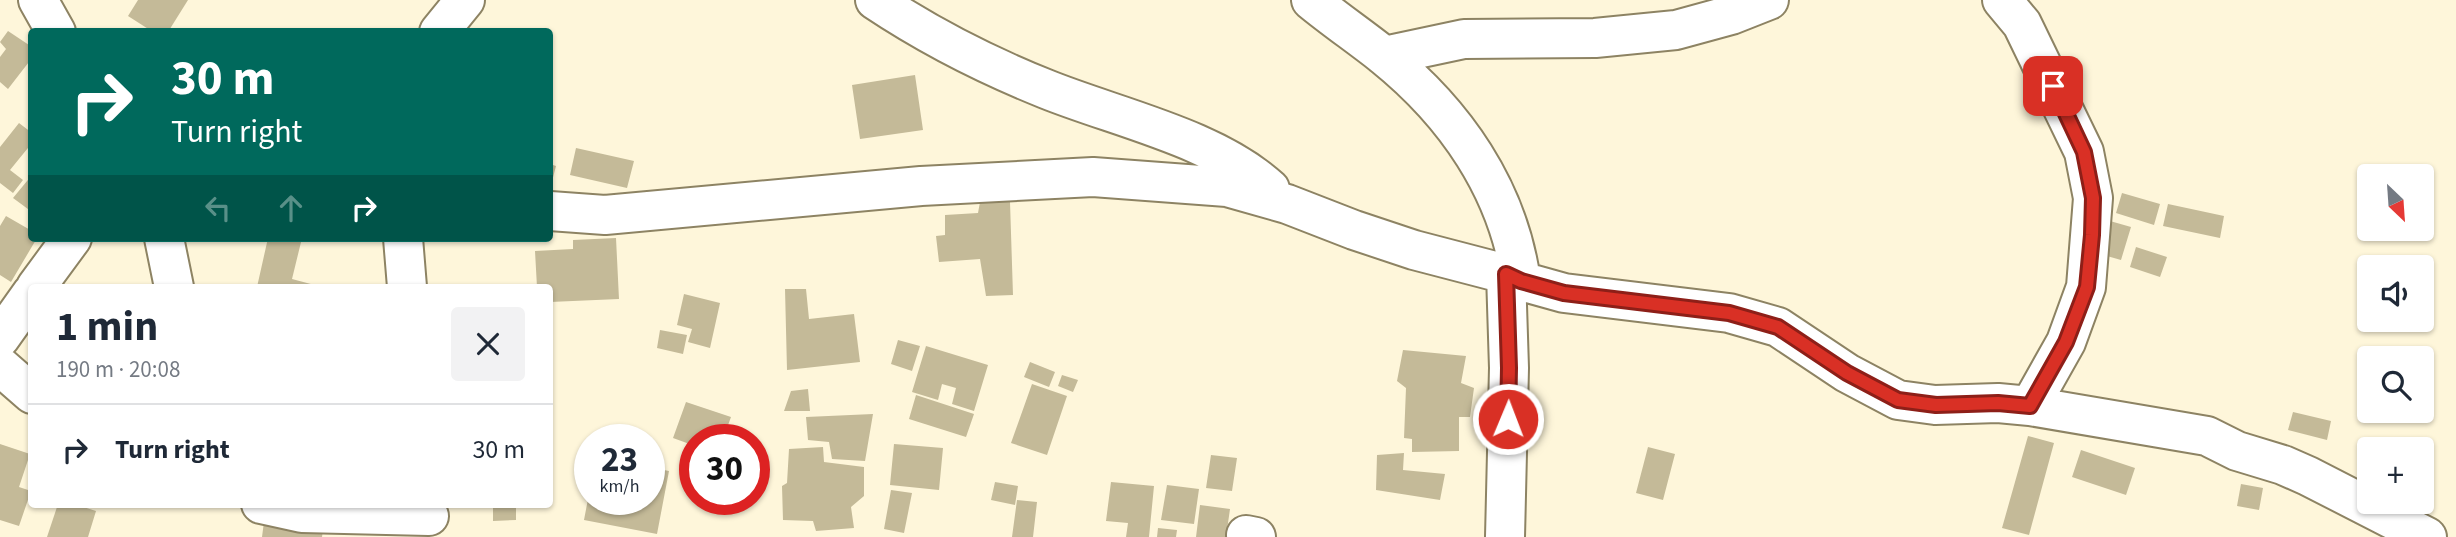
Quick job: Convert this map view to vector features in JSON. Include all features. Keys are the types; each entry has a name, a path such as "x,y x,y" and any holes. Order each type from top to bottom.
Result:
{"street":[{"path":"38,0 54,28"},
{"path":"442,28 466,0"},
{"path":"875,0 978,60 1048,90 1120,114 1253,173 1287,204"},
{"path":"1311,0 1384,56 1424,94 1462,137 1478,158 1492,185 1512,236 1516,248 1509,368 1505,537"},
{"path":"1384,56 1464,39 1595,38 1676,30 1731,15 1769,0"},
{"path":"2002,0 2022,24 2084,152 2093,198 2087,287 2066,342 2030,406"},
{"path":"553,211 605,215 920,186 1093,177 1227,187 1287,204 1413,250 1564,293 1729,313 1778,327 1847,373 1898,400 1936,405 1998,403 2030,406 2207,436 2237,451 2308,476 2427,537"},
{"path":"38,284 69,242"},
{"path":"165,242 173,284"},
{"path":"403,242 407,284"},
{"path":"0,338 28,299"},
{"path":"0,366 28,390"},
{"path":"279,508 302,513 429,519"}],"building":[{"path":"138,0 188,0 170,28 147,28 128,16"},
{"path":"8,31 28,44 28,63 8,89 0,82 0,57 6,49 0,42"},
{"path":"915,75 923,130 860,139 852,85"},
{"path":"19,123 28,130 28,148 10,170 23,180 13,193 0,183 0,147"},
{"path":"576,148 634,161 627,188 570,175"},
{"path":"28,180 28,209 13,198"},
{"path":"2122,193 2160,204 2154,225 2116,213"},
{"path":"980,202 1010,202 1013,295 986,296 980,259 939,262 936,236 945,235 945,215 978,213"},
{"path":"2168,204 2224,216 2220,238 2163,226"},
{"path":"6,216 28,229 28,242 35,242 11,282 0,275 0,226"},
{"path":"2103,219 2131,227 2121,260 2093,252"},
{"path":"616,238 619,299 553,302 553,284 537,284 535,251 573,249 573,240"},
{"path":"267,242 301,242 292,279 311,284 258,284"},
{"path":"2136,247 2167,257 2160,277 2130,267"},
{"path":"785,289 806,289 809,319 854,314 860,362 787,370"},
{"path":"684,294 720,303 710,348 688,342 692,329 677,325"},
{"path":"660,330 687,335 683,354 657,348"},
{"path":"898,340 920,346 912,371 891,364"},
{"path":"926,346 988,365 974,411 952,404 956,388 942,384 938,400 912,392"},
{"path":"1403,350 1466,356 1461,383 1474,388 1470,417 1459,417 1459,451 1412,452 1412,439 1404,438 1406,388 1397,381"},
{"path":"1030,362 1055,372 1049,387 1024,377"},
{"path":"1062,375 1078,380 1073,392 1058,386"},
{"path":"1032,384 1067,396 1047,455 1011,443"},
{"path":"808,389 810,411 784,411 791,391"},
{"path":"916,395 974,414 966,437 909,419"},
{"path":"686,402 731,417 728,424 679,424 679,440 673,438"},
{"path":"2293,412 2331,421 2327,440 2288,430"},
{"path":"873,414 865,461 832,459 829,442 808,440 806,417"},
{"path":"2028,436 2054,443 2029,535 2002,528"},
{"path":"0,444 28,453 19,487 28,490 28,500 19,526 0,520"},
{"path":"894,444 943,448 939,490 890,485"},
{"path":"823,447 824,462 864,467 864,496 851,507 854,528 816,531 813,521 783,520 782,486 787,483 789,449"},
{"path":"1648,447 1675,454 1663,500 1636,493"},
{"path":"2081,450 2135,468 2126,495 2072,477"},
{"path":"1404,453 1403,470 1445,474 1440,500 1376,490 1377,455"},
{"path":"1211,455 1237,458 1232,491 1206,488"},
{"path":"665,470 669,471 665,492"},
{"path":"995,482 1018,486 1015,505 991,500"},
{"path":"1111,482 1154,486 1149,537 1126,537 1128,523 1106,521"},
{"path":"2241,484 2263,488 2259,510 2237,506"},
{"path":"1167,485 1199,489 1194,524 1161,520"},
{"path":"891,490 912,493 904,533 884,529"},
{"path":"1017,500 1037,502 1033,537 1012,537"},
{"path":"1200,505 1230,509 1226,537 1196,537"},
{"path":"57,508 87,508 96,511 88,537 47,537"},
{"path":"493,508 516,508 516,520 493,521"},
{"path":"265,514 324,522 322,537 262,537"},
{"path":"585,515 661,515 657,534 584,520"},
{"path":"1158,528 1177,530 1176,537 1157,537"}],"route":[{"path":"1508,419 1506,274 1564,293 1729,313 1778,327 1847,373 1898,400 1936,405 1998,403 2030,406 2066,342 2087,287 2092,235 2093,198 2084,152 2053,86"}]}
